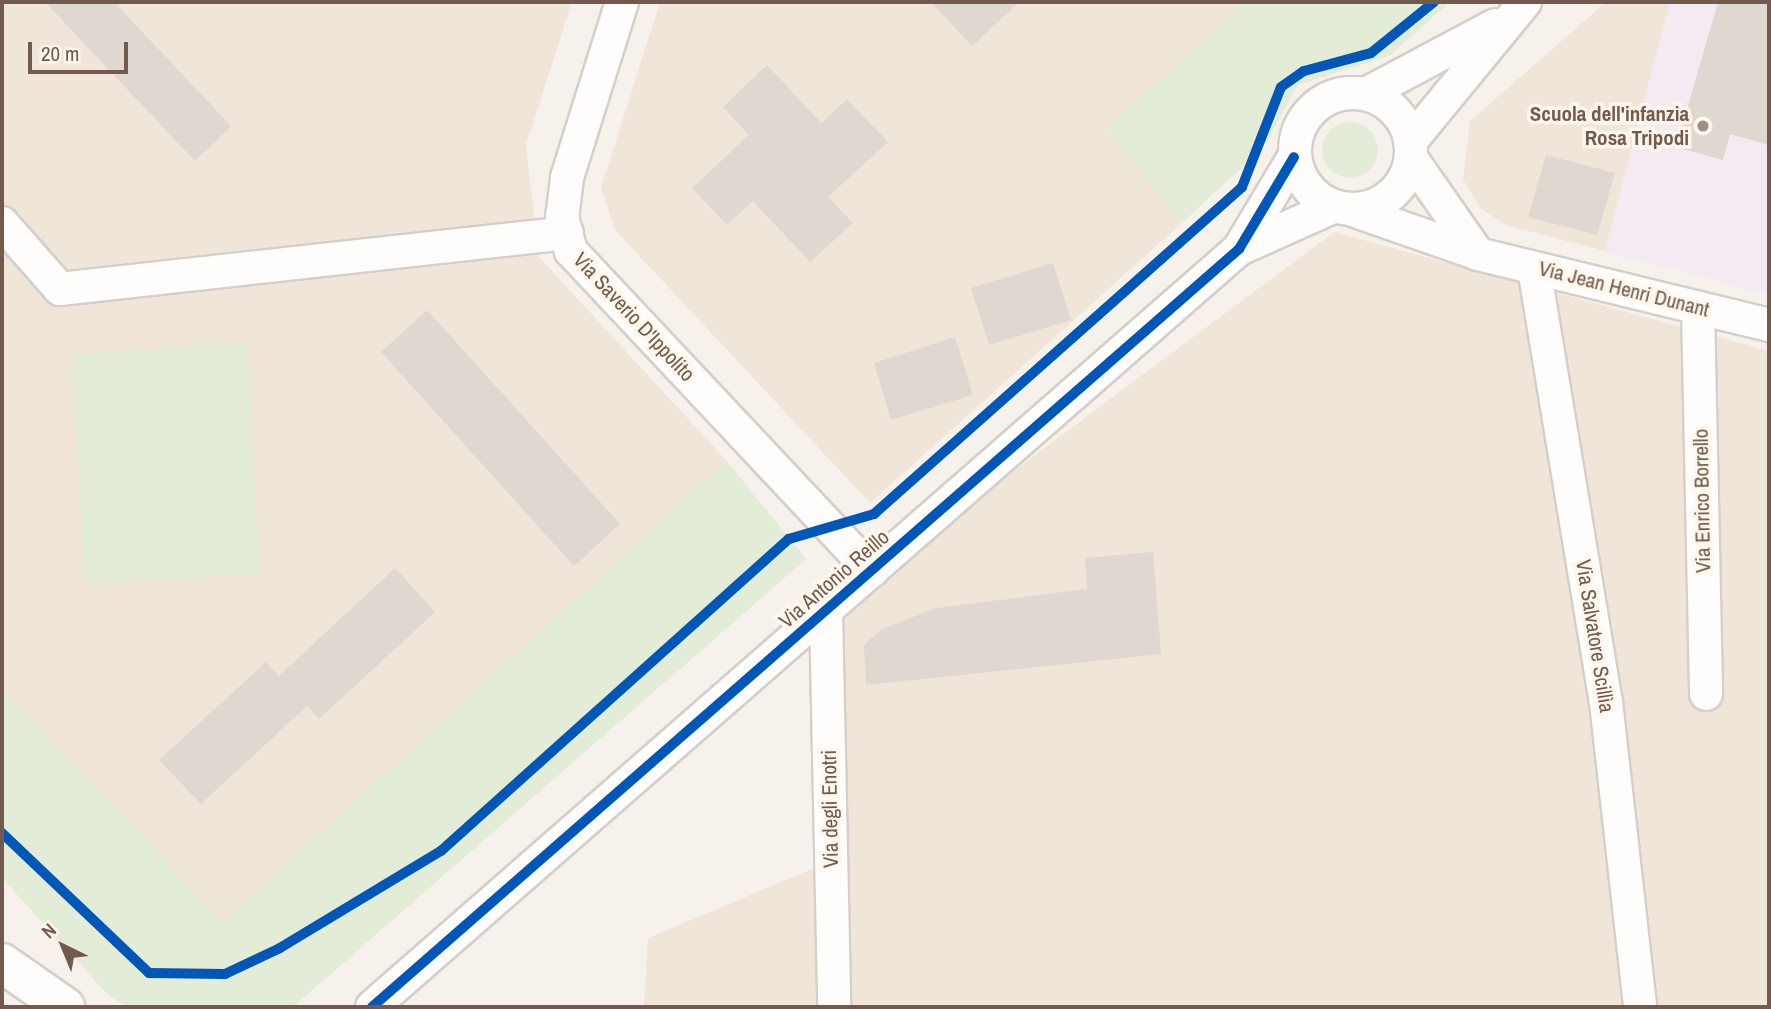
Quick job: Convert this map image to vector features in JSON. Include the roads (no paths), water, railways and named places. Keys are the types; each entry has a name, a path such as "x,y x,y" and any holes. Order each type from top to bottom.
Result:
{"main road":[{"path":"2,963 65,1007"},
{"path":"2,972 32,1007"}],"street":[{"name":"Via Saverio D'Ippolito","path":"622,2 567,178 566,233 571,251 872,571"},
{"path":"1366,94 1516,10"},
{"path":"1478,254 1410,150 1396,111 1366,94 1348,93 1314,107 1302,121 1294,157 1307,188 1343,208 1391,195 1410,150 1516,10"},
{"name":"Via Antonio Reillo","path":"372,1007 1239,249 1294,157"},
{"name":"Via Antonio Reillo","path":"1239,249 1343,208"},
{"name":"Via Jean Henri Dunant","path":"1343,208 1478,254 1769,325"},
{"path":"2,223 60,289 566,233"},
{"name":"Via Salvatore Scillìa","path":"1534,268 1606,702 1640,1007"},
{"name":"Via Enrico Borrello","path":"1698,307 1706,694"},
{"name":"Via degli Enotri","path":"826,611 834,1007"}],"place":[{"name":"Scuola dell'infanzia Rosa Tripodi","path":"1703,126"}]}
